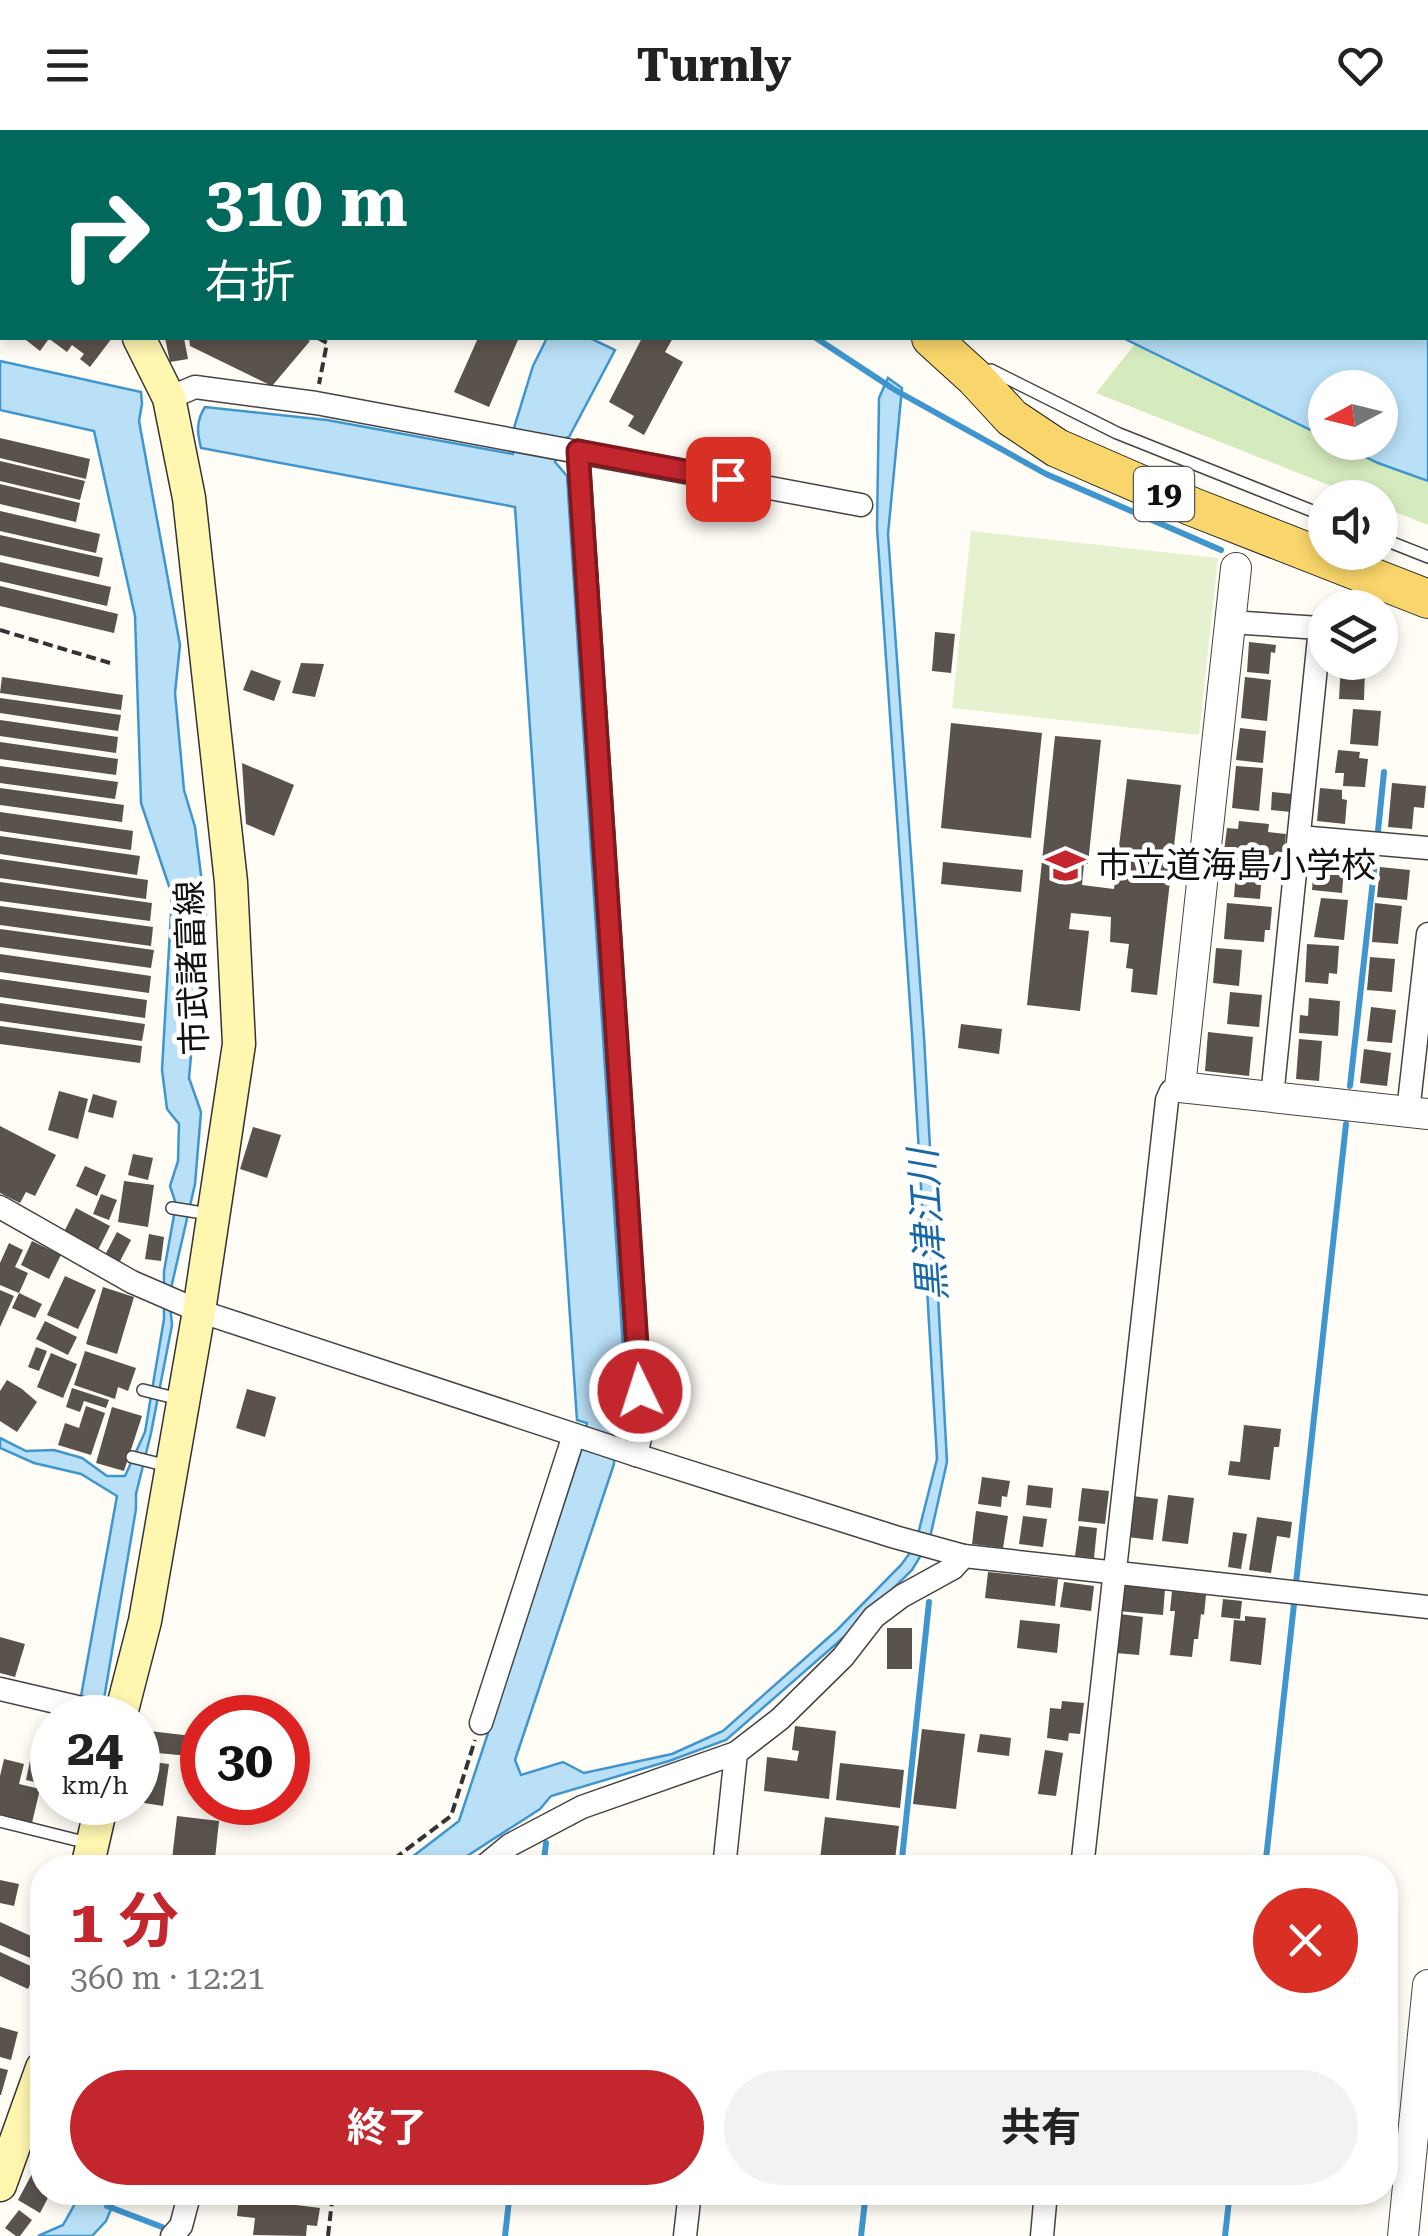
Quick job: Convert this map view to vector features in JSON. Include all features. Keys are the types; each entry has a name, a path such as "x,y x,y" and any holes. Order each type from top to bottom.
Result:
{"main road":[{"name":"市武諸富線","path":"121,1695 145,1621 161,1464 174,1398 177,1301 204,1213 239,1044 232,900 189,498 168,398 140,340"},
{"name":"19","path":"933,340 1012,418 1058,448 1193,507 1428,599"},
{"path":"90,1855 97,1825"},
{"path":"0,2185 30,2101"}],"street":[{"path":"168,398 195,387 316,403 860,505"},
{"path":"570,449 642,1430 628,1452"},
{"path":"1180,1088 1236,568"},
{"path":"1230,622 1320,628 1272,1097"},
{"path":"1299,836 1428,848"},
{"path":"1083,1855 1167,1100 1171,1090 1180,1088 1418,1113 1428,934"},
{"path":"0,1207 132,1282 177,1301 574,1435 895,1537 964,1556 1428,1607"},
{"path":"481,1723 574,1435"},
{"path":"497,1855 510,1844 582,1807 736,1753 793,1707 843,1657 874,1617 902,1596 953,1568 964,1556"},
{"path":"0,1689 30,1696"},
{"path":"725,1855 736,1753"},
{"path":"1403,2236 1428,1985"},
{"path":"172,2236 181,2226 187,2205"},
{"path":"686,2236 689,2205"},
{"path":"1042,2236 1045,2205"}],"lane":[{"path":"975,378 991,370 1118,433 1308,509"},
{"path":"1398,545 1428,557"},
{"path":"172,1208 204,1213"},
{"path":"143,1390 174,1398"},
{"path":"132,1456 161,1464"},
{"path":"0,1821 87,1855"}],"path":[{"path":"316,403 326,343 321,340"},
{"path":"0,630 110,663"},
{"path":"399,1855 451,1816 481,1723"},
{"path":"328,2236 332,2205"}],"green space":[{"path":"1135,344 1308,429 1308,460 1372,460 1428,481 1428,525 1398,513 1398,480 1316,480 1096,393"},
{"path":"971,531 1218,558 1199,735 952,708"}],"water":[{"path":"546,340 594,340 615,350 569,437 559,440 555,462 567,476 628,1426 614,1431 614,1464 515,1760 521,1775 563,1762 584,1773 672,1754 723,1731 837,1630 915,1546 937,1459 877,528 879,398 888,378 902,388 888,534 924,1037 947,1462 929,1542 912,1570 844,1637 726,1740 551,1796 540,1809 469,1855 415,1855 459,1821 587,1423 577,1420 515,507 201,448 198,427 205,407 327,420 513,454 518,432 514,428 533,366"},
{"path":"1127,340 1428,340 1428,481 1372,460 1398,460 1398,370 1308,370 1308,429"},
{"path":"0,361 141,392 139,421 180,645 175,693 184,790 195,827 206,915 204,1029 192,1045 189,1078 201,1112 195,1184 172,1284 172,1325 136,1494 105,1695 81,1695 117,1496 81,1474 34,1463 0,1448 0,1438 26,1451 54,1450 82,1458 107,1476 125,1476 145,1432 164,1319 164,1271 176,1204 170,1186 178,1161 179,1124 167,1109 162,1070 172,895 141,803 135,616 94,431 0,410"},
{"path":"74,2205 113,2205 106,2221 92,2236 38,2236 63,2225"}],"building":[{"path":"26,340 48,340 40,351"},
{"path":"51,340 110,340 90,367 80,359 84,354 72,345 67,352"},
{"path":"165,340 184,340 188,359 170,362"},
{"path":"189,340 310,341 272,386 190,346"},
{"path":"477,340 518,340 489,407 454,392"},
{"path":"641,340 672,340 665,352 683,362 644,435 628,426 634,416 609,402"},
{"path":"0,438 90,459 86,479 0,458"},
{"path":"0,461 85,481 80,500 0,481"},
{"path":"0,484 80,503 76,522 0,504"},
{"path":"0,511 100,534 96,553 0,531"},
{"path":"0,535 103,558 99,577 0,555"},
{"path":"0,562 111,587 107,606 0,581"},
{"path":"0,586 118,614 114,633 0,606"},
{"path":"935,632 955,634 951,673 932,671"},
{"path":"1249,642 1276,645 1275,653 1271,652 1269,674 1247,672"},
{"path":"301,663 324,664 315,697 292,693"},
{"path":"251,670 281,681 274,701 243,690"},
{"path":"2,677 123,695 121,710 0,693"},
{"path":"1245,677 1271,680 1267,721 1241,718"},
{"path":"1340,680 1365,680 1364,700 1339,699"},
{"path":"0,698 121,715 118,731 0,713"},
{"path":"1353,709 1381,711 1378,746 1350,744"},
{"path":"0,720 118,737 116,753 0,736"},
{"path":"951,723 1042,733 1031,838 941,828"},
{"path":"1240,728 1266,731 1263,763 1236,760"},
{"path":"1055,736 1101,740 1088,864 1084,864 1082,885 1114,889 1127,779 1181,785 1157,995 1131,992 1133,969 1126,968 1129,944 1110,942 1111,917 1071,913 1069,929 1089,931 1080,1011 1027,1005"},
{"path":"0,742 118,759 116,775 0,759"},
{"path":"1338,750 1360,752 1359,758 1368,759 1365,787 1343,786 1344,773 1335,773"},
{"path":"242,763 294,785 274,836 246,824"},
{"path":"0,766 118,782 115,799 0,783"},
{"path":"1236,766 1263,768 1259,811 1232,808"},
{"path":"1392,783 1426,786 1424,808 1414,807 1412,829 1388,827"},
{"path":"0,788 124,805 122,822 0,805"},
{"path":"1320,788 1342,790 1342,799 1347,800 1345,824 1317,821"},
{"path":"1272,792 1292,794 1291,812 1271,810"},
{"path":"0,812 133,831 131,850 0,831"},
{"path":"1239,821 1269,824 1268,832 1286,834 1284,856 1224,851 1227,828 1238,829"},
{"path":"0,836 140,856 137,875 0,854"},
{"path":"1315,853 1345,855 1342,893 1312,890"},
{"path":"1237,857 1263,859 1260,899 1234,897"},
{"path":"0,859 148,880 146,899 0,878"},
{"path":"943,862 1023,870 1021,892 941,884"},
{"path":"1380,867 1410,870 1407,900 1377,897"},
{"path":"0,882 152,903 150,921 0,901"},
{"path":"1321,898 1348,900 1344,940 1314,937"},
{"path":"1227,903 1272,907 1270,930 1265,930 1264,942 1224,939"},
{"path":"1375,903 1402,906 1398,944 1372,942"},
{"path":"0,906 153,927 151,946 0,925"},
{"path":"0,929 154,950 151,968 0,947"},
{"path":"1307,944 1339,946 1337,974 1329,973 1328,984 1305,982"},
{"path":"1216,948 1242,950 1239,986 1213,983"},
{"path":"0,954 151,976 149,993 0,972"},
{"path":"1370,957 1395,959 1392,992 1367,990"},
{"path":"0,979 147,1000 145,1018 0,997"},
{"path":"1230,992 1262,995 1259,1027 1227,1024"},
{"path":"1309,998 1340,1001 1338,1036 1299,1033 1300,1015 1308,1016"},
{"path":"0,1003 145,1024 142,1041 0,1021"},
{"path":"1371,1007 1396,1010 1392,1043 1367,1041"},
{"path":"961,1024 1002,1029 999,1054 958,1048"},
{"path":"0,1026 142,1046 140,1063 0,1044"},
{"path":"1208,1032 1253,1037 1249,1076 1205,1071"},
{"path":"1299,1039 1322,1041 1319,1081 1296,1079"},
{"path":"1364,1049 1391,1053 1387,1086 1360,1083"},
{"path":"59,1091 88,1099 78,1139 48,1130"},
{"path":"93,1094 117,1101 113,1118 88,1112"},
{"path":"0,1126 56,1155 35,1196 26,1192 20,1203 0,1193"},
{"path":"253,1127 281,1135 267,1178 240,1169"},
{"path":"133,1154 153,1158 148,1180 128,1175"},
{"path":"85,1166 106,1175 97,1196 76,1186"},
{"path":"124,1181 154,1185 148,1227 118,1222"},
{"path":"101,1194 117,1200 109,1220 93,1214"},
{"path":"76,1208 110,1226 96,1254 62,1236"},
{"path":"117,1232 131,1240 118,1265 104,1257"},
{"path":"149,1234 164,1237 161,1261 145,1259"},
{"path":"32,1241 61,1255 49,1279 21,1265"},
{"path":"9,1243 23,1250 15,1267 28,1273 19,1293 0,1285 0,1263"},
{"path":"65,1276 96,1290 78,1329 47,1315"},
{"path":"103,1287 134,1297 117,1354 86,1344"},
{"path":"0,1290 14,1296 0,1327"},
{"path":"19,1293 42,1304 35,1318 12,1308"},
{"path":"45,1321 77,1337 68,1355 36,1339"},
{"path":"36,1347 47,1351 39,1371 28,1367"},
{"path":"85,1351 136,1368 128,1391 118,1387 115,1399 74,1385"},
{"path":"51,1353 77,1364 63,1398 37,1387"},
{"path":"7,1380 37,1402 17,1432 0,1421 0,1391"},
{"path":"72,1388 109,1400 106,1408 84,1401 80,1412 66,1407"},
{"path":"247,1389 276,1397 265,1437 236,1428"},
{"path":"86,1406 105,1413 91,1455 58,1445 65,1423 79,1428"},
{"path":"112,1407 142,1416 124,1471 96,1463"},
{"path":"1244,1425 1281,1429 1279,1447 1274,1447 1270,1480 1228,1475 1230,1461 1240,1462"},
{"path":"982,1477 1010,1481 1001,1507 978,1504"},
{"path":"1028,1485 1053,1488 1051,1508 1026,1505"},
{"path":"1082,1488 1109,1491 1105,1524 1078,1521"},
{"path":"1168,1495 1194,1498 1188,1544 1162,1541"},
{"path":"1132,1496 1158,1499 1153,1540 1127,1537"},
{"path":"976,1511 1008,1516 1003,1548 972,1544"},
{"path":"1023,1516 1047,1519 1043,1547 1019,1544"},
{"path":"1257,1517 1292,1522 1290,1538 1277,1536 1271,1573 1249,1570"},
{"path":"1079,1526 1097,1528 1094,1558 1075,1556"},
{"path":"1233,1532 1247,1534 1241,1569 1228,1567"},
{"path":"988,1572 1058,1579 1055,1606 985,1598"},
{"path":"1064,1582 1094,1586 1091,1611 1060,1607"},
{"path":"1121,1585 1165,1589 1163,1615 1118,1611"},
{"path":"1172,1591 1206,1595 1192,1657 1170,1655 1175,1611 1170,1611"},
{"path":"1223,1599 1242,1601 1240,1619 1221,1617"},
{"path":"1120,1614 1143,1617 1139,1655 1116,1653"},
{"path":"1245,1616 1266,1618 1261,1665 1230,1661 1234,1620 1245,1621"},
{"path":"1020,1620 1060,1624 1057,1653 1017,1648"},
{"path":"887,1628 912,1628 912,1669 887,1669"},
{"path":"0,1637 25,1644 15,1677 0,1673"},
{"path":"1062,1701 1084,1703 1080,1734 1069,1733 1068,1741 1047,1738 1050,1708 1061,1709"},
{"path":"795,1726 836,1731 829,1799 764,1791 767,1757 797,1761 799,1751 792,1750"},
{"path":"922,1729 965,1734 956,1809 913,1804"},
{"path":"160,1732 180,1735 180,1755 160,1753"},
{"path":"980,1734 1011,1738 1009,1756 977,1752"},
{"path":"1045,1750 1063,1753 1056,1796 1038,1794"},
{"path":"4,1759 24,1764 19,1784 30,1787 30,1822 0,1815"},
{"path":"160,1763 169,1764 163,1806 160,1806"},
{"path":"840,1763 904,1770 900,1808 836,1800"},
{"path":"177,1816 180,1825 219,1825 215,1855 172,1855"},
{"path":"825,1817 899,1826 896,1855 821,1855"},
{"path":"0,1880 19,1884 14,1906 0,1903"},
{"path":"0,1922 30,1936 30,1958 0,1945"},
{"path":"0,1952 30,1966 28,1989 0,1976"},
{"path":"0,2027 18,2032 11,2060 0,2057"},
{"path":"0,2068 8,2070 1,2095 0,2095"},
{"path":"30,2178 30,2205 44,2205 40,2213 18,2200"},
{"path":"238,2205 320,2208 317,2226 307,2225 306,2236 253,2235 255,2218 237,2216"},
{"path":"19,2210 32,2220 16,2236 5,2228"}],"waterway":[{"name":"黒津江川","path":"819,340 892,388"},
{"path":"895,390 1046,474 1221,550"},
{"path":"1378,831 1384,772"},
{"path":"1350,1086 1376,853"},
{"path":"1296,1583 1346,1124"},
{"path":"902,1855 929,1602"},
{"path":"1266,1855 1294,1604"},
{"path":"545,1855 546,1843"},
{"path":"505,2236 509,2205"},
{"path":"861,2236 865,2205"},
{"path":"1225,2236 1229,2205"},
{"path":"107,2206 162,2227"}],"place":[{"name":"市立道海島小学校","path":"1066,865"}],"route":[{"path":"640,1391 578,451 728,479"}]}
